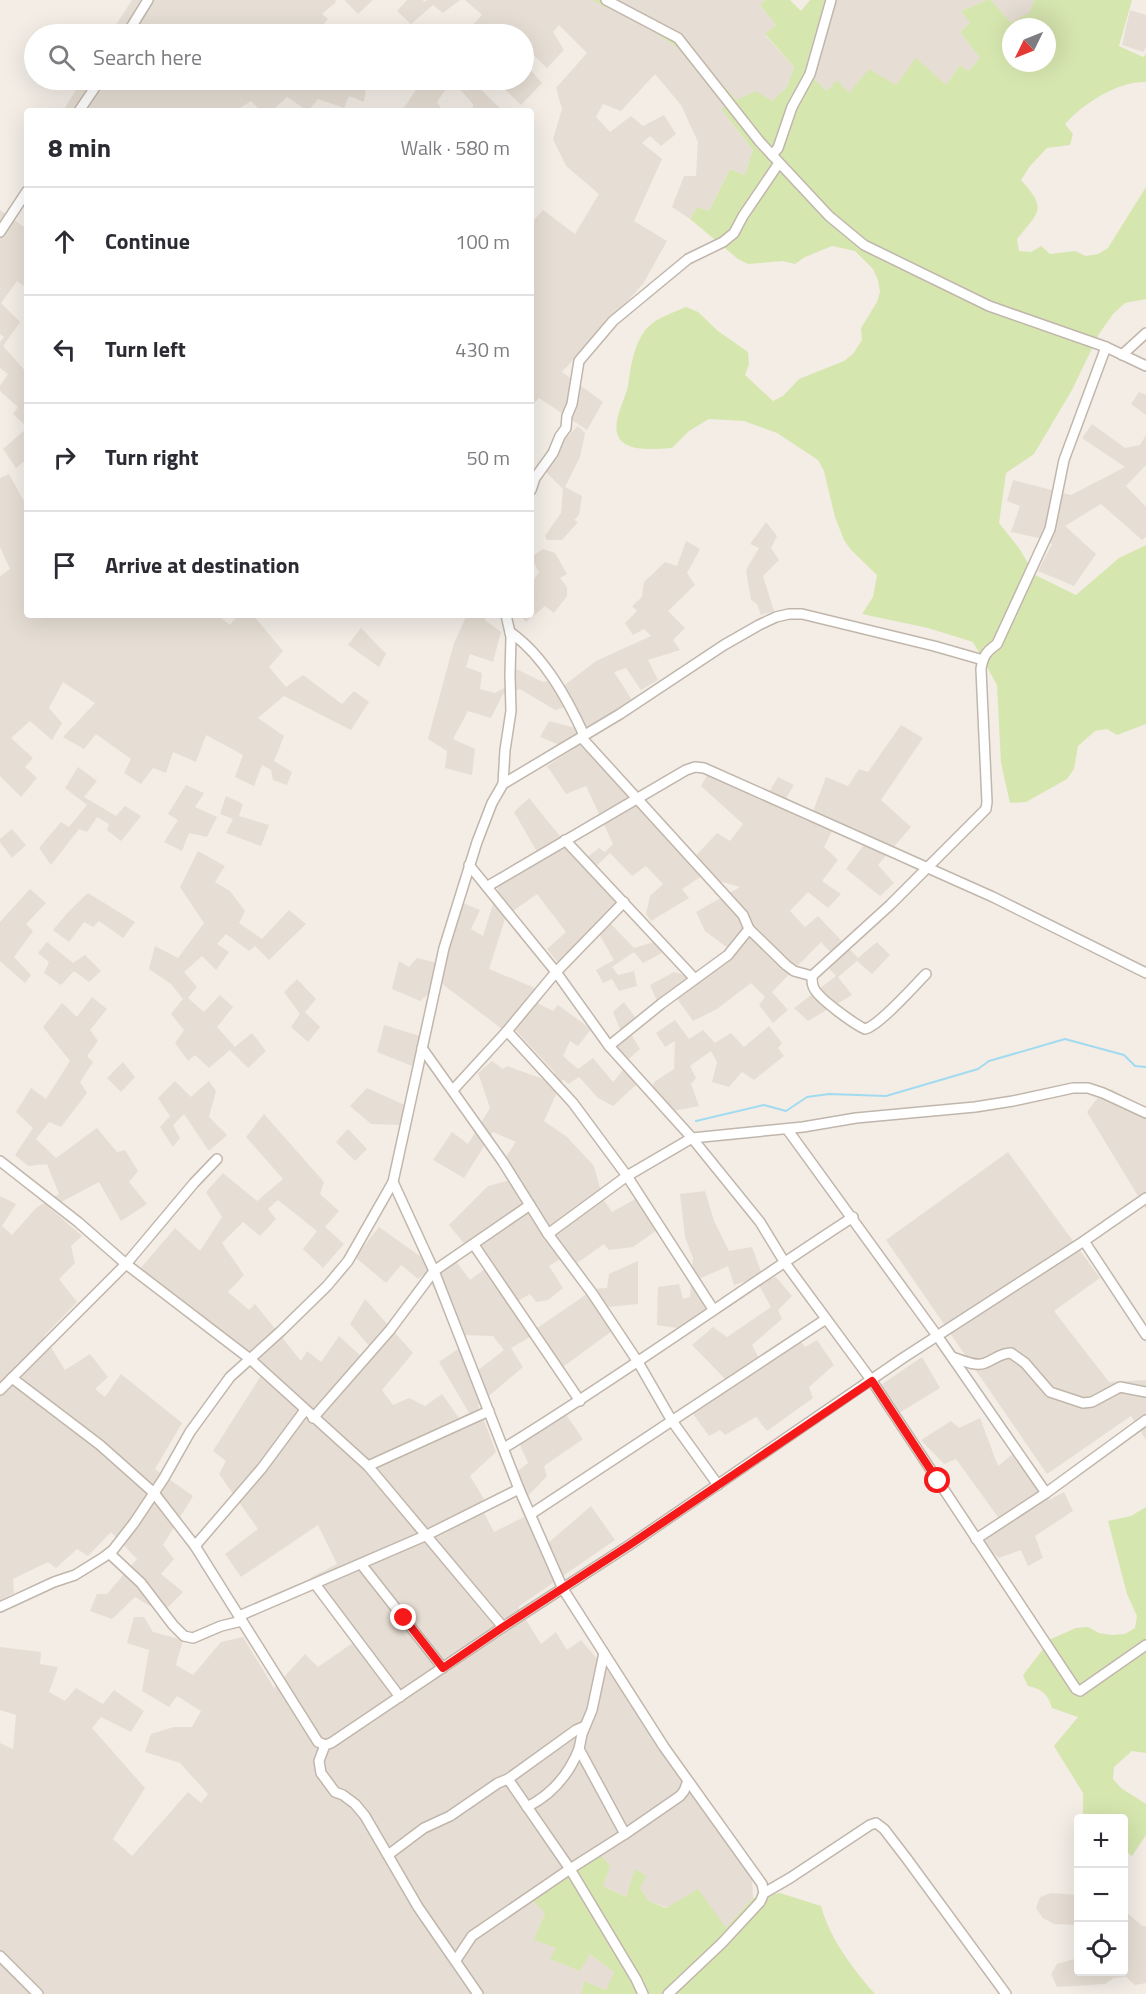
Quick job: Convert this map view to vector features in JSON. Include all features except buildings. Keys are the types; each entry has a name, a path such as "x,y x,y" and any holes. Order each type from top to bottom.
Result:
{"street":[{"path":"133,24 148,0"},
{"path":"606,0 678,38 779,163 829,216 868,248 989,306 1106,347 1146,366"},
{"path":"772,155 778,148 792,107 810,74 831,0"},
{"path":"81,108 93,90"},
{"path":"534,481 566,428 579,361 613,321 688,259 723,242 734,233 779,163"},
{"path":"0,232 24,196"},
{"path":"1122,355 1146,333"},
{"path":"926,974 870,1028 865,1029 820,997 812,985 812,976 890,905 986,809 981,669 985,652 997,644 1050,529 1064,460 1106,347"},
{"path":"503,784 630,708 724,645 776,617 802,614 983,660"},
{"path":"0,1607 54,1582 75,1575 109,1553 134,1523 190,1432 230,1377 319,1294 348,1261 393,1182 444,948 469,865 492,803 503,784 511,711 510,632 507,618"},
{"path":"510,632 522,640 548,670 558,690 570,706 582,736 743,915 749,929 794,971 812,976"},
{"path":"488,886 686,770 695,767 704,768 1013,907 1146,973"},
{"path":"565,840 695,979"},
{"path":"469,865 556,972 609,1046 692,1138 747,1205 785,1263 872,1381 1076,1689 1080,1691 1146,1645"},
{"path":"453,1090 507,1031 556,972 624,902"},
{"path":"609,1046 729,955 749,929"},
{"path":"507,1031 573,1103 627,1176 713,1309"},
{"path":"422,1048 503,1162 548,1234 592,1293 638,1362 672,1421 718,1485"},
{"path":"548,1234 627,1176 692,1138 984,1105 1073,1088 1088,1088 1103,1093 1146,1113"},
{"path":"787,1129 938,1336 1046,1493"},
{"path":"0,1390 126,1264 194,1183 218,1159"},
{"path":"0,1161 78,1222 126,1264 249,1359 368,1466 503,1627"},
{"path":"393,1182 434,1271 519,1489 563,1589 664,1747 762,1884 764,1893"},
{"path":"12,1378 100,1444 154,1493 195,1546 318,1742 324,1745 331,1743 563,1589 1146,1198"},
{"path":"313,1418 390,1329 434,1271 530,1205"},
{"path":"504,1448 580,1401 852,1217"},
{"path":"1084,1241 1146,1335"},
{"path":"474,1245 580,1401"},
{"path":"531,1514 826,1319"},
{"path":"952,1357 970,1364 983,1364 1004,1353 1011,1353 1025,1364 1050,1392 1083,1403 1092,1402 1120,1387 1146,1392"},
{"path":"195,1546 262,1468 305,1410"},
{"path":"368,1466 489,1411"},
{"path":"976,1539 1046,1493 1146,1420"},
{"path":"109,1553 141,1583 173,1625 184,1636 193,1638 241,1619 288,1594 427,1535 519,1489"},
{"path":"361,1564 443,1668"},
{"path":"315,1584 400,1697"},
{"path":"527,1807 538,1801 557,1784 574,1760 592,1710 604,1653"},
{"path":"388,1855 424,1828 450,1816 585,1726"},
{"path":"324,1745 319,1761 321,1773 335,1792 355,1804 365,1816 418,1906 478,1994"},
{"path":"579,1749 625,1834"},
{"path":"508,1779 570,1869 643,1994"},
{"path":"456,1960 472,1936 680,1796 688,1781"},
{"path":"668,1994 722,1943 760,1902 764,1893 876,1822 907,1859 1006,1994"},
{"path":"0,1956 38,1994"}],"shaded area":[{"path":"132,0 335,0 336,2 322,14 328,19 324,24 116,24"},
{"path":"346,0 373,0 358,14"},
{"path":"407,0 425,2 427,0 460,0 443,13 433,5 411,24 397,11"},
{"path":"465,0 592,0 631,17 677,46 725,106 721,109 753,150 745,175 730,169 709,211 697,207 690,219 672,207 684,176 696,176 698,142 681,105 655,74 621,111 603,104 596,117 610,132 631,116 643,126 664,115 676,134 661,146 650,136 642,143 662,159 634,221 667,241 643,284 562,372 603,402 587,430 539,398 534,403 534,220 543,210 575,234 599,194 566,166 553,139 562,109 556,88 587,53 559,25 553,32 564,50 547,68 534,56 534,24 473,24 482,15"},
{"path":"619,0 765,0 760,5 776,25 765,35 794,67 787,87 772,101 737,100 678,37 617,5"},
{"path":"825,0 987,0 961,11 970,23 960,32 980,58 968,71 960,65 946,85 896,85 849,93 827,91 805,70"},
{"path":"991,0 1034,0 1031,12 1021,18 1006,18"},
{"path":"1130,10 1146,15 1146,47 1143,52 1122,45"},
{"path":"534,74 542,83 521,105 505,90 534,90"},
{"path":"76,90 366,90 364,102 349,96 344,108 318,99 310,108 304,108 287,97 275,108 258,108 251,101 240,108 65,108"},
{"path":"416,90 445,90 437,102 441,108 402,108"},
{"path":"461,90 481,90 500,108 473,108 473,104"},
{"path":"0,210 24,227 24,286 17,281 1,303 20,322 3,346 24,370 24,424 13,414 18,407 0,391 0,386 8,374 0,368 0,342 4,337 0,334"},
{"path":"1139,392 1146,395 1146,415 1131,404"},
{"path":"1092,424 1125,448 1140,445 1146,435 1146,465 1126,486 1146,507 1146,537 1142,540 1101,504 1065,526 1096,554 1074,586 1038,571 1052,544 1038,538 1011,532 1020,506 1007,501 1013,480 1071,495 1125,467 1082,438"},
{"path":"578,426 585,433 580,457 565,487 582,496 579,515 574,520 578,522 562,540 547,540 545,536 561,513 563,489 544,470 558,445"},
{"path":"24,431 24,461 16,468 3,449"},
{"path":"9,474 24,502 24,618 221,618 230,625 236,618 256,618 283,651 269,667 286,687 303,675 342,704 354,691 369,702 351,730 284,696 258,718 284,736 274,761 292,772 287,785 273,780 271,770 262,765 254,786 235,777 243,755 206,735 196,762 173,752 166,773 153,768 141,784 124,773 131,759 96,734 84,749 63,737 95,703 63,682 49,708 62,723 52,740 30,721 11,738 33,758 25,767 37,778 21,797 0,776 0,576 10,569 0,547 0,478"},
{"path":"766,522 777,536 771,548 779,560 763,576 774,611 761,615 757,604 751,600 746,570 759,548 750,544"},
{"path":"686,541 700,549 687,573 695,585 668,611 685,628 673,640 680,650 648,660 658,680 641,690 626,668 614,672 634,703 578,735 690,862 717,833 730,841 743,824 701,786 709,772 765,799 778,777 794,785 780,808 809,822 826,777 848,786 859,769 868,772 901,725 923,738 881,800 911,827 878,865 894,883 880,896 846,869 869,838 836,823 824,847 838,860 822,881 841,894 828,908 808,892 790,911 805,927 818,916 858,958 877,942 890,955 872,974 857,961 838,977 852,995 808,1021 794,1008 836,976 824,963 832,954 821,942 772,992 788,1010 773,1023 759,1005 765,997 751,983 717,1009 693,1021 673,993 658,1003 650,985 674,972 700,980 733,952 705,931 696,912 740,887 702,876 682,889 689,898 651,921 646,914 650,896 663,884 646,866 632,876 610,853 590,872 621,909 610,923 634,948 654,942 662,953 643,963 634,952 612,967 618,975 634,971 637,986 619,991 612,979 603,983 596,970 614,960 595,927 559,964 547,949 566,932 537,894 506,916 489,969 535,988 529,999 553,1011 558,1005 591,1029 578,1046 570,1041 563,1056 578,1069 593,1058 613,1082 623,1070 610,1050 624,1039 613,1012 624,1002 637,1020 628,1029 640,1049 624,1063 638,1083 613,1106 598,1098 579,1077 568,1084 563,1079 544,1121 567,1137 594,1166 603,1199 612,1212 637,1198 657,1230 633,1247 609,1250 604,1244 570,1268 562,1258 549,1266 563,1288 548,1300 536,1302 530,1294 511,1305 530,1333 594,1289 607,1288 609,1274 638,1261 638,1304 598,1308 612,1331 556,1372 530,1337 511,1348 523,1367 478,1405 496,1452 470,1476 484,1499 480,1505 494,1532 524,1517 509,1478 528,1463 519,1443 564,1412 583,1439 544,1466 547,1476 526,1498 540,1550 591,1506 615,1540 518,1607 541,1644 556,1632 567,1650 581,1640 612,1676 752,1880 753,1898 726,1928 649,1901 640,1888 636,1869 626,1897 603,1886 545,1913 535,1939 556,1948 551,1959 590,1954 615,1972 606,1990 584,1981 581,1994 0,1994 0,1743 13,1749 16,1715 0,1710 0,1647 41,1652 40,1664 58,1667 49,1692 65,1701 76,1688 103,1704 114,1690 144,1711 131,1732 101,1717 92,1728 145,1788 113,1839 132,1856 188,1792 201,1803 208,1794 180,1763 145,1752 151,1734 174,1727 192,1727 201,1711 177,1696 169,1707 142,1691 149,1650 127,1643 134,1617 144,1617 153,1632 183,1640 176,1665 193,1675 221,1642 243,1637 274,1688 305,1654 318,1667 354,1642 310,1578 337,1564 318,1525 241,1577 225,1554 258,1529 219,1474 226,1461 213,1451 262,1374 139,1270 175,1228 200,1251 222,1217 206,1192 223,1173 257,1201 283,1179 246,1137 264,1114 324,1182 320,1194 339,1211 325,1227 344,1244 323,1268 303,1249 317,1231 278,1200 268,1209 276,1219 260,1236 243,1222 222,1243 244,1275 228,1292 249,1310 255,1304 301,1361 307,1351 321,1362 339,1336 364,1359 372,1349 350,1324 365,1299 413,1353 382,1390 393,1405 409,1398 425,1406 442,1394 459,1418 469,1413 439,1362 458,1349 473,1374 504,1350 493,1336 464,1335 451,1322 426,1273 418,1279 401,1265 386,1283 355,1257 379,1227 438,1269 455,1260 470,1280 485,1269 449,1225 488,1186 518,1178 505,1158 516,1142 493,1132 464,1178 433,1160 452,1132 468,1144 490,1108 478,1073 492,1061 503,1069 507,1066 551,1082 555,1073 510,1024 502,1029 441,983 420,1001 392,989 399,961 409,967 417,958 445,965 463,903 480,910 471,929 483,936 500,882 540,857 514,812 529,798 581,862 599,848 605,852 613,844 586,786 566,794 547,766 572,750 540,737 549,721 576,728 567,707 555,710 520,689 503,694 491,718 468,711 453,739 475,749 472,775 445,768 447,751 428,739 454,643 466,618 485,618 501,632 493,662 470,654 466,667 482,673 480,689 495,693 508,686 512,667 543,682 551,680 558,690 596,661 651,636 644,629 633,635 625,623 637,611 632,606 642,597 644,582 665,562 677,566"},
{"path":"543,549 555,553 567,574 560,578 567,587 567,596 554,613 545,606 534,615 534,580 539,572 534,563 534,555"},
{"path":"361,628 386,654 379,667 348,645"},
{"path":"78,767 97,781 84,797 116,816 125,806 141,816 121,841 107,830 109,824 97,817 87,832 79,829 51,865 39,848 61,822 69,827 87,805 65,788"},
{"path":"186,785 204,793 195,807 217,817 207,837 189,833 182,851 164,842 178,820 168,814"},
{"path":"226,796 243,804 239,816 269,825 261,846 226,833 233,819 220,814"},
{"path":"12,829 26,845 12,858 0,839"},
{"path":"198,851 225,866 215,882 230,891 245,911 239,923 262,939 289,910 306,924 269,960 255,946 249,951 226,934 217,944 229,952 216,970 202,956 184,972 197,987 188,998 204,1012 220,995 233,1007 217,1027 235,1047 252,1033 266,1051 248,1068 230,1050 209,1068 195,1055 188,1061 175,1043 184,1030 171,1014 183,999 171,984 149,969 155,946 178,958 204,923 180,887"},
{"path":"30,889 46,903 26,924 33,931 14,957 31,975 25,983 0,961 0,922"},
{"path":"88,893 135,922 123,938 99,921 93,927 84,922 69,942 53,930"},
{"path":"47,942 73,963 85,955 101,971 89,982 74,971 61,985 44,973 49,962 38,953"},
{"path":"297,979 316,999 305,1012 320,1027 308,1042 291,1027 300,1014 284,992"},
{"path":"92,997 107,1009 90,1030 98,1041 87,1056 93,1062 80,1082 87,1093 61,1127 49,1122 36,1139 56,1158 97,1128 117,1152 125,1150 138,1171 129,1182 147,1204 121,1221 99,1182 50,1208 82,1236 71,1246 75,1263 59,1279 77,1302 44,1336 65,1370 90,1354 108,1377 95,1389 105,1397 121,1374 182,1423 155,1469 193,1496 163,1545 174,1559 161,1574 183,1592 162,1613 135,1597 112,1619 90,1611 97,1594 107,1594 137,1559 111,1532 88,1556 77,1549 56,1568 48,1562 13,1579 14,1593 0,1601 0,1196 16,1204 2,1226 12,1235 36,1208 59,1194 47,1164 28,1166 15,1155 33,1128 16,1112 31,1088 46,1099 70,1061 43,1027 62,1003 77,1017"},
{"path":"675,1020 689,1039 703,1030 715,1043 731,1033 744,1047 769,1026 782,1043 778,1048 784,1056 754,1080 742,1072 729,1087 712,1082 717,1062 711,1051 690,1066 696,1078 691,1084 699,1106 673,1111 652,1089 654,1082 674,1069 675,1041 665,1047 656,1033"},
{"path":"384,1025 420,1036 412,1066 377,1052"},
{"path":"123,1062 135,1077 121,1092 107,1078"},
{"path":"175,1081 191,1097 209,1081 216,1091 209,1117 227,1135 209,1151 184,1114 173,1125 180,1138 173,1147 160,1127 170,1116 158,1098"},
{"path":"367,1088 407,1106 402,1125 371,1124 350,1106"},
{"path":"1111,1089 1146,1108 1146,1209 1087,1112 1096,1100"},
{"path":"348,1129 367,1149 355,1161 336,1142"},
{"path":"1008,1152 1100,1278 1054,1311 1109,1382 1146,1380 1146,1440 1131,1416 1047,1474 886,1240"},
{"path":"705,1191 714,1221 729,1251 752,1247 764,1280 776,1277 792,1296 778,1310 782,1319 752,1345 759,1358 795,1334 805,1347 817,1340 834,1365 809,1387 813,1398 767,1431 756,1417 725,1435 720,1430 709,1436 688,1407 726,1380 692,1345 713,1327 727,1337 771,1307 755,1278 734,1285 728,1266 699,1279 708,1309 677,1328 657,1325 658,1287 679,1284 683,1299 690,1297 693,1258 685,1237 680,1194"},
{"path":"922,1357 940,1388 899,1413 881,1385"},
{"path":"980,1418 998,1466 1015,1452 1049,1500 1064,1492 1073,1511 1035,1536 1043,1558 1028,1566 1021,1550 999,1558 979,1541 1003,1524 956,1459 944,1464 921,1440 951,1421 959,1428"},
{"path":"1051,1893 1074,1895 1074,1925 1054,1924 1043,1918 1036,1908 1040,1897"},
{"path":"1128,1914 1142,1926 1146,1926 1146,1983 1135,1985 1126,1977 1114,1978 1105,1984 1057,1987 1051,1974 1057,1964 1074,1959 1074,1976 1128,1976"}],"green space":[{"path":"592,0 619,0 617,4 678,37 737,100 756,91 772,101 787,87 794,67 765,34 776,25 760,5 765,0 790,0 801,11 810,0 825,0 805,70 827,91 837,80 849,93 869,69 896,85 916,58 946,85 960,65 968,71 980,58 960,32 970,23 961,11 987,0 991,0 1007,18 1002,18 1002,72 1056,72 1056,18 1020,18 1030,12 1034,0 1132,0 1119,46 1143,57 1146,54 1146,82 1113,89 1082,108 1065,124 1073,134 1070,145 1047,148 1030,166 1021,180 1035,198 1037,210 1031,222 1017,239 1019,251 1031,252 1041,246 1050,254 1075,251 1086,256 1098,254 1108,248 1146,187 1146,299 1125,303 1113,314 1099,334 1072,390 1034,454 1006,473 999,523 1019,548 1035,575 1076,595 1119,558 1146,545 1146,724 1117,735 1107,729 1095,731 1078,746 1074,769 1067,779 1026,802 1010,803 1001,763 997,685 973,642 928,628 862,614 873,597 877,575 844,540 835,517 824,471 818,460 777,433 744,421 709,419 689,431 672,448 635,448 620,440 617,421 628,386 635,349 646,329 659,319 686,307 698,312 718,331 748,352 749,364 745,375 773,401 783,396 799,379 844,361 853,354 862,340 861,328 877,302 880,292 873,269 855,251 832,246 805,257 795,264 783,261 748,264 738,259 690,219 697,207 709,211 730,169 745,175 753,150 721,109 725,106 677,47 631,17"},
{"path":"1146,1507 1146,1753 1132,1751 1114,1767 1113,1779 1121,1788 1146,1804 1146,1835 1132,1856 1128,1853 1128,1814 1083,1814 1083,1793 1054,1746 1078,1717 1052,1708 1049,1699 1041,1691 1028,1686 1023,1675 1051,1639 1076,1628 1088,1627 1099,1633 1112,1635 1125,1634 1135,1628 1137,1616 1127,1594 1108,1521 1131,1516"},
{"path":"595,1848 610,1866 603,1886 626,1897 635,1869 646,1876 640,1888 649,1901 666,1908 698,1889 726,1928 753,1898 780,1893 821,1906 830,1930 843,1953 875,1994 581,1994 584,1981 606,1990 614,1972 590,1954 580,1971 550,1959 556,1948 534,1940 545,1913 529,1896"}],"waterway":[{"path":"696,1121 764,1105 786,1111 807,1097 829,1094 886,1096 978,1069 989,1061 1065,1039 1124,1055 1135,1066 1146,1067"}],"route":[{"path":"404,1618 443,1668 872,1381 938,1481"}]}
